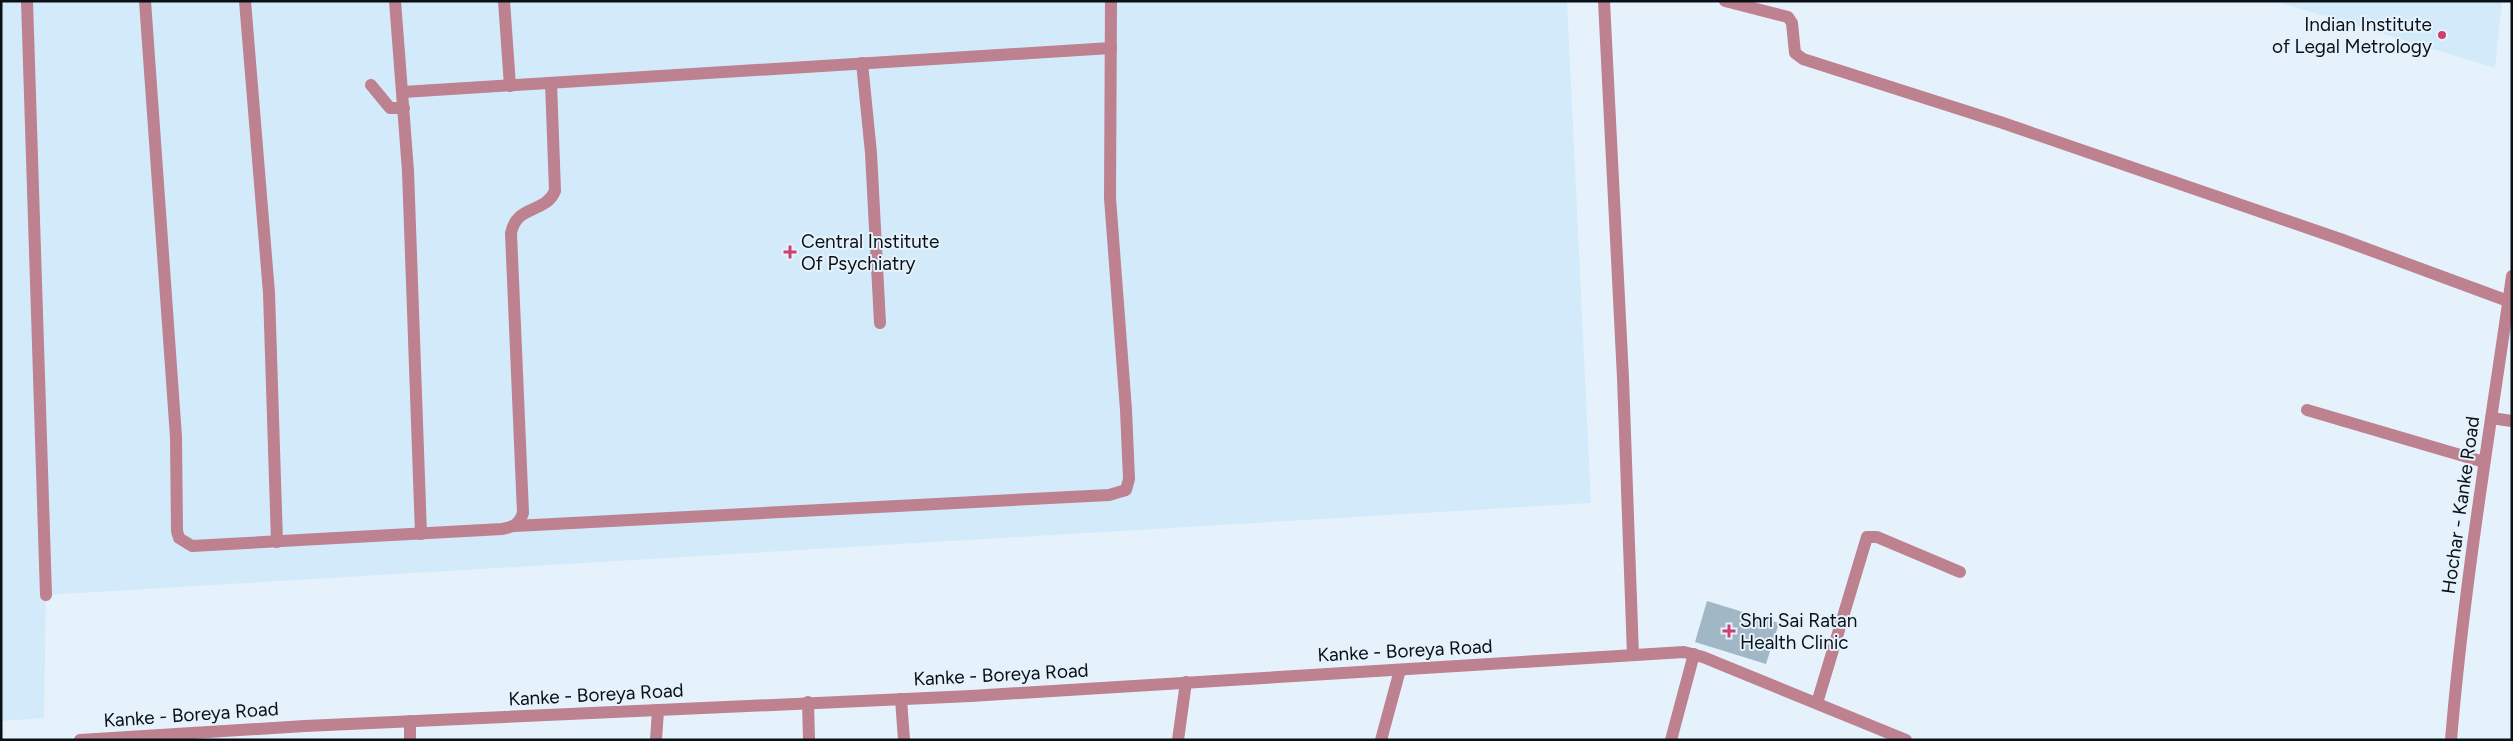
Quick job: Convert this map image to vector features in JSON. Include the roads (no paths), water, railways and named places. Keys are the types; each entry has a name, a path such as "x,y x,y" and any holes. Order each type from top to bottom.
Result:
{"street":[{"path":"27,1 46,595"},
{"path":"145,1 176,437 178,531 179,538 192,546 421,534 502,529 516,526 1109,496 1126,490 1129,479 1126,410 1110,198 1111,1"},
{"path":"245,1 269,293 277,542"},
{"path":"394,1 403,92 408,171 421,534"},
{"path":"504,1 510,86"},
{"path":"1604,1 1623,378 1633,655"},
{"path":"1725,1 1788,17 1792,23 1795,53 1803,59 2340,239 2508,301"},
{"path":"403,92 1111,48"},
{"path":"862,64 871,154 880,323"},
{"path":"516,526 521,521 523,513 511,233 516,219 523,213 548,202 555,191 557,181 551,83"},
{"path":"371,85 390,108 404,108"},
{"name":"Hochar - Kanke Road","path":"2451,740 2458,656 2484,462 2512,276"},
{"path":"2307,410 2484,462"},
{"path":"2491,418 2512,421"},
{"path":"1817,703 1867,537 1876,537 1960,572"},
{"name":"Kanke - Boreya Road","path":"80,740 410,721 902,699 1684,652 1694,654 1906,740"},
{"path":"1671,740 1694,654"},
{"path":"1381,740 1400,670"},
{"path":"1178,740 1186,682"},
{"path":"902,699 904,740"},
{"path":"808,702 809,740"},
{"path":"656,740 658,710"},
{"path":"410,721 410,740"}],"place":[{"name":"Indian Institute of Legal Metrology","path":"2442,35"},
{"name":"Central Institute Of Psychiatry","path":"790,252"},
{"name":"Shri Sai Ratan Health Clinic","path":"1729,631"}]}
